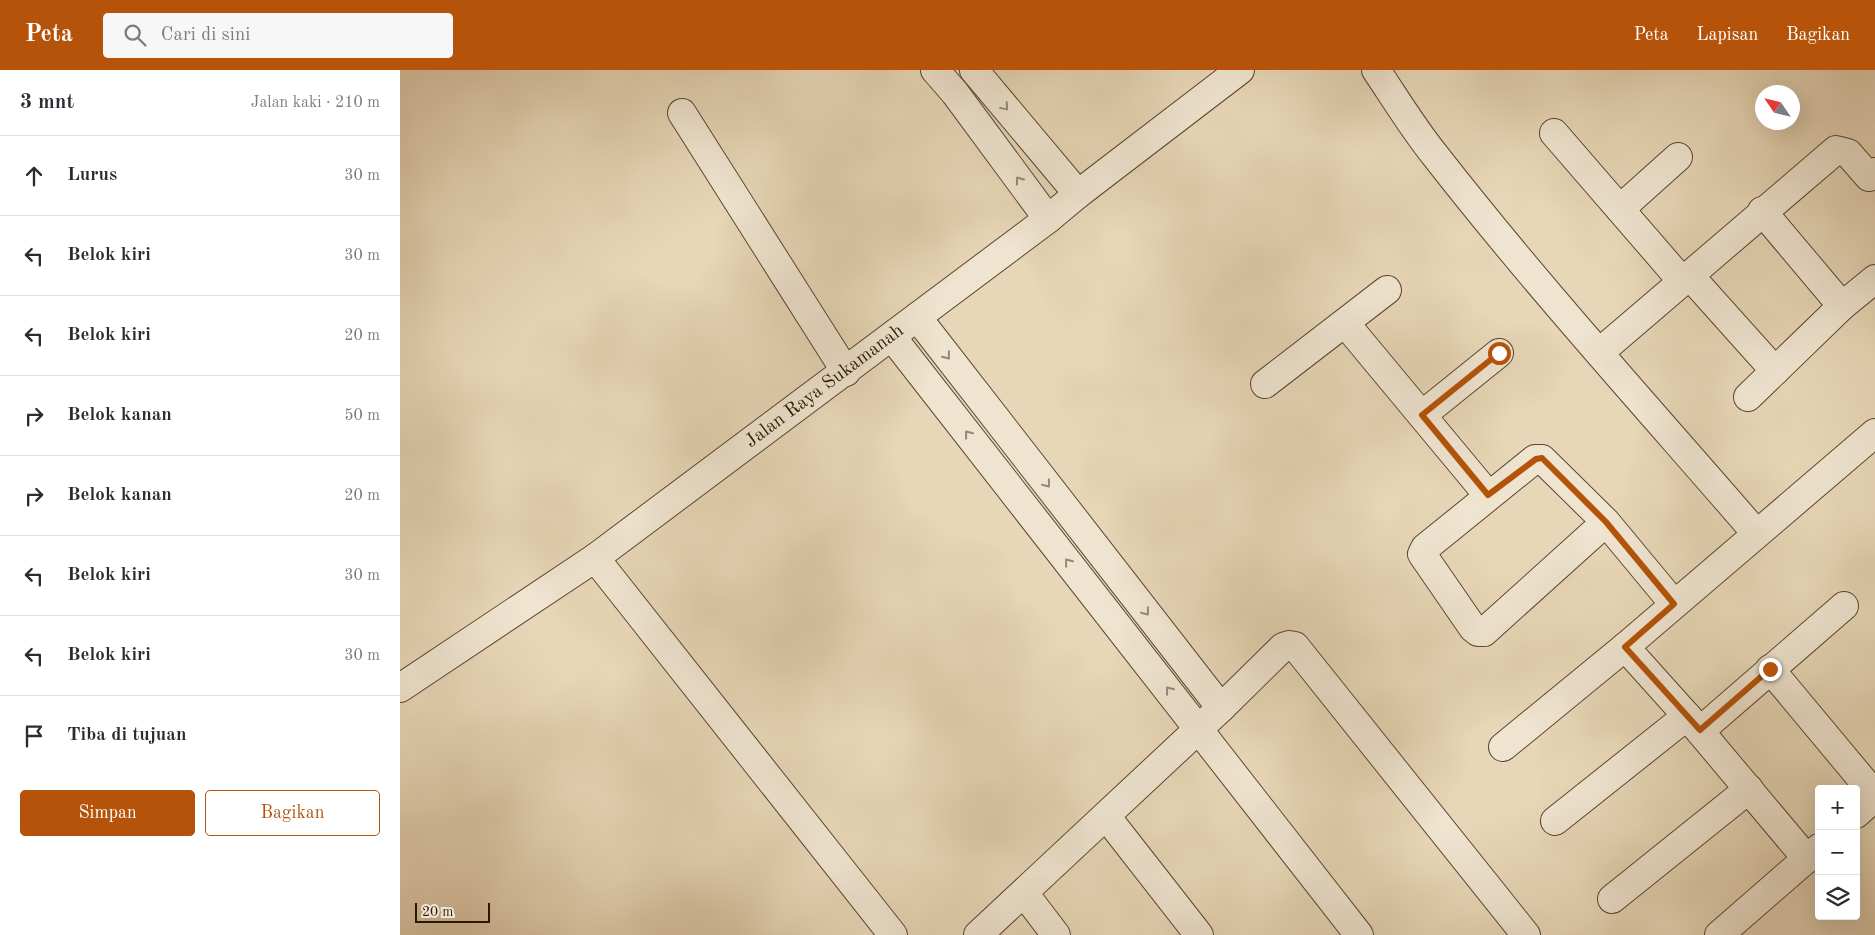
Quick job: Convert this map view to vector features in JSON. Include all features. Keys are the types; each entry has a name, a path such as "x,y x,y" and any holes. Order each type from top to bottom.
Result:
{"street":[{"path":"935,70 955,92 1048,219"},
{"path":"974,70 1078,194"},
{"name":"Jalan Raya Sukamanah","path":"400,688 594,558 846,372 1240,70"},
{"path":"1376,70 1434,154 1518,260 1756,533"},
{"path":"682,113 846,372"},
{"path":"1554,133 1620,209 1775,371"},
{"path":"1600,352 1762,211 1836,150 1848,153 1873,178"},
{"path":"1620,209 1678,157"},
{"path":"1762,211 1842,306"},
{"path":"1748,397 1842,306 1875,279"},
{"path":"1265,384 1387,290"},
{"path":"917,317 1221,708"},
{"path":"1345,323 1488,495"},
{"path":"892,337 1359,935"},
{"path":"1422,415 1499,353"},
{"path":"1503,747 1625,647 1875,433"},
{"path":"1606,522 1484,632 1478,632 1422,554 1425,548 1488,495 1536,459 1542,458 1606,522 1674,604"},
{"path":"594,558 893,935"},
{"path":"1555,821 1770,669 1844,606"},
{"path":"978,935 1221,708 1283,647 1289,645 1295,646 1526,935"},
{"path":"1625,647 1694,723 1749,789 1813,854 1719,935"},
{"path":"1770,669 1875,796 1860,810"},
{"path":"1612,899 1749,789"},
{"path":"1106,816 1199,935"},
{"path":"1024,893 1056,935"}],"route":[{"path":"1499,353 1422,415 1488,495 1536,459 1542,458 1606,522 1674,604 1625,647 1700,730 1770,669"}]}
